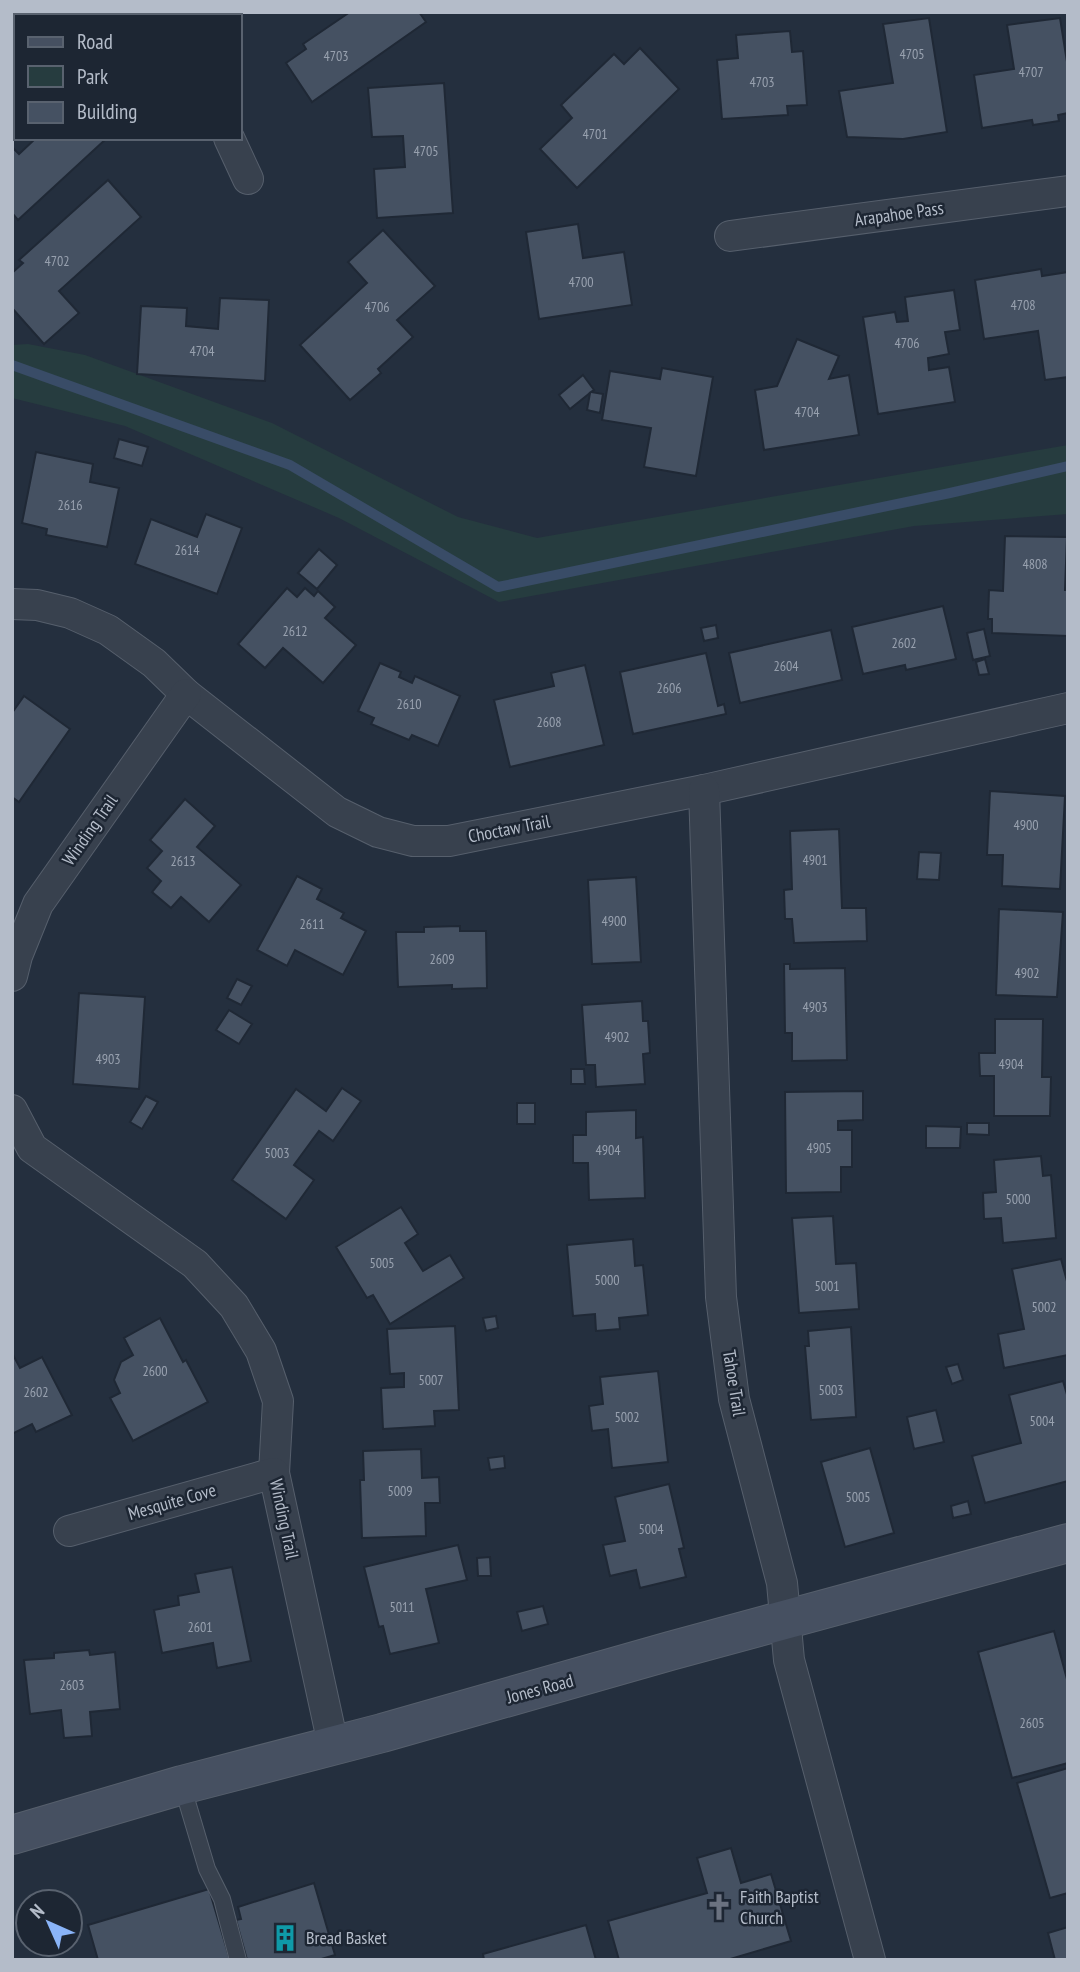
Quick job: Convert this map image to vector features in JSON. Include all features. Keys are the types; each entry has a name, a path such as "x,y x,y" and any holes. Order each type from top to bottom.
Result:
{"street":[{"path":"230,140 248,179"},
{"name":"Arapahoe Pass","path":"730,236 1068,191"},
{"name":"Choctaw Trail","path":"12,604 70,613 108,630 154,663 186,694 337,812 378,832 413,841 449,841 704,790 1068,708"},
{"name":"Winding Trail","path":"12,976 38,904 186,694"},
{"name":"Tahoe Trail","path":"704,790 721,1297 734,1399 782,1583 789,1660 870,1960"},
{"name":"Winding Trail","path":"12,1110 32,1148 195,1264 234,1306 261,1351 278,1401 274,1473 333,1744"},
{"name":"Mesquite Cove","path":"69,1531 274,1473"},
{"name":"Jones Road","path":"12,1835 182,1785 382,1733 1068,1543"}],"lane":[{"path":"182,1785 206,1869 222,1899 238,1960"}],"green space":[{"path":"28,344 85,355 272,423 458,517 537,538 1068,445 1068,514 914,526 499,602 339,518 125,426 12,398 12,345"}],"building":[{"path":"350,12 419,12 426,22 312,102 286,63 306,49 303,44"},
{"path":"929,18 947,132 903,139 847,137 839,91 893,83 883,24"},
{"path":"1060,18 1068,68 1068,113 1058,115 1059,121 1033,125 1032,120 982,128 974,75 1014,69 1007,25"},
{"path":"790,31 792,52 803,51 807,105 787,106 788,115 722,119 717,60 738,58 736,35"},
{"path":"640,48 679,89 577,188 540,149 572,118 561,105 614,54 624,64"},
{"path":"444,83 453,213 377,218 374,169 405,167 403,136 372,137 368,88"},
{"path":"34,140 105,140 18,220 12,213 12,147 19,154"},
{"path":"108,180 141,217 59,291 79,313 44,344 12,308 12,273 23,263 19,260"},
{"path":"578,224 583,258 624,252 632,305 539,319 526,232"},
{"path":"383,230 435,286 397,320 413,337 378,369 381,373 350,400 300,345 367,283 348,262"},
{"path":"1041,269 1042,276 1068,272 1068,377 1045,380 1038,331 984,339 975,280"},
{"path":"954,290 960,330 945,332 949,354 928,358 929,370 949,367 955,402 878,414 863,317 895,312 897,322 908,321 905,297"},
{"path":"220,298 269,300 265,381 137,374 141,306 187,308 186,326 218,329"},
{"path":"797,339 839,356 829,379 849,375 859,435 764,450 755,390 777,386"},
{"path":"662,368 713,377 696,476 644,467 651,428 602,420 610,371 660,379"},
{"path":"583,375 594,390 591,392 603,394 600,413 587,410 590,393 570,409 559,395"},
{"path":"119,439 148,447 142,466 114,458"},
{"path":"36,452 93,464 90,482 119,488 107,547 46,535 47,529 22,523"},
{"path":"206,514 242,528 217,594 135,564 151,519 197,537"},
{"path":"1005,536 1067,537 1065,590 1068,590 1068,636 992,633 992,619 988,619 989,590 1003,591"},
{"path":"319,549 337,565 317,589 298,573"},
{"path":"287,588 297,597 305,588 314,596 318,591 335,607 325,618 356,645 323,683 283,648 265,668 238,644"},
{"path":"943,606 956,659 906,670 905,665 863,674 852,627"},
{"path":"716,625 718,638 704,641 701,628"},
{"path":"984,629 990,656 973,660 967,633"},
{"path":"831,630 842,680 740,703 729,653"},
{"path":"706,653 718,706 724,704 726,714 633,734 620,672"},
{"path":"985,659 989,674 979,675 976,662"},
{"path":"380,663 401,672 399,677 412,683 415,676 460,696 438,746 412,735 409,740 371,724 374,718 358,711"},
{"path":"585,665 604,745 510,767 494,700 554,686 551,673"},
{"path":"24,696 70,729 19,802 12,797 12,713"},
{"path":"990,791 1065,796 1060,889 1002,886 1003,855 987,855"},
{"path":"185,799 215,826 197,847 241,885 209,922 181,897 171,908 152,892 161,881 147,868 162,851 150,840"},
{"path":"839,829 842,908 866,908 867,941 794,943 792,919 785,919 784,890 792,889 790,831"},
{"path":"919,852 941,853 939,880 917,879"},
{"path":"297,876 322,889 317,899 344,913 341,918 366,931 343,975 295,950 287,966 257,950"},
{"path":"636,877 641,962 592,964 588,880"},
{"path":"999,909 1063,912 1057,997 996,995"},
{"path":"460,926 460,931 486,931 487,988 452,989 452,985 398,987 396,932 424,932 424,927"},
{"path":"784,964 790,964 790,969 845,968 847,1060 792,1061 792,1033 785,1033"},
{"path":"237,979 252,986 241,1005 227,998"},
{"path":"79,993 145,997 139,1089 73,1084"},
{"path":"642,1001 643,1021 648,1021 650,1053 643,1054 645,1084 596,1087 595,1065 586,1065 582,1005"},
{"path":"229,1010 252,1024 239,1044 216,1030"},
{"path":"995,1019 1043,1019 1042,1077 1051,1077 1050,1116 994,1116 994,1076 980,1076 979,1053 995,1053"},
{"path":"571,1069 584,1069 585,1084 571,1084"},
{"path":"342,1088 361,1101 333,1141 319,1131 294,1165 314,1180 286,1219 232,1180 296,1089 326,1111"},
{"path":"863,1091 863,1120 838,1121 838,1130 852,1130 852,1167 841,1167 841,1192 786,1193 785,1092"},
{"path":"146,1096 158,1102 142,1129 130,1122"},
{"path":"517,1103 535,1103 535,1124 517,1124"},
{"path":"636,1110 636,1138 643,1137 645,1198 589,1200 588,1163 573,1163 573,1135 586,1135 586,1112"},
{"path":"967,1123 989,1123 989,1135 967,1134"},
{"path":"926,1126 961,1127 960,1148 926,1148"},
{"path":"1041,1156 1043,1176 1051,1175 1056,1238 1003,1243 1001,1218 984,1219 983,1193 996,1192 994,1160"},
{"path":"401,1207 418,1234 405,1243 423,1271 450,1255 464,1278 390,1324 373,1295 367,1298 336,1247"},
{"path":"833,1216 836,1264 856,1263 859,1309 799,1313 792,1218"},
{"path":"633,1239 635,1266 643,1265 648,1315 619,1318 620,1329 596,1331 595,1314 573,1316 567,1245"},
{"path":"1061,1259 1068,1285 1068,1355 1004,1368 998,1334 1024,1329 1012,1269"},
{"path":"496,1316 498,1328 486,1331 483,1318"},
{"path":"160,1318 208,1402 133,1441 110,1398 120,1393 114,1380 121,1362 133,1355 124,1338"},
{"path":"455,1326 459,1410 434,1411 435,1426 383,1429 381,1388 404,1387 404,1373 390,1374 387,1329"},
{"path":"851,1327 856,1417 811,1420 805,1346 809,1346 808,1331"},
{"path":"12,1353 20,1368 42,1357 72,1415 36,1432 32,1424 12,1434"},
{"path":"958,1364 963,1380 952,1384 946,1367"},
{"path":"658,1371 668,1462 612,1468 608,1429 592,1431 589,1406 603,1404 600,1377"},
{"path":"1063,1381 1068,1398 1068,1481 985,1503 972,1456 1021,1443 1009,1395"},
{"path":"936,1410 944,1442 914,1449 907,1417"},
{"path":"870,1448 894,1533 845,1547 821,1462"},
{"path":"421,1449 422,1478 439,1477 440,1503 425,1503 426,1536 362,1538 360,1480 364,1480 363,1451"},
{"path":"504,1456 505,1468 490,1470 488,1458"},
{"path":"669,1484 684,1548 679,1549 686,1577 640,1588 636,1570 610,1576 603,1545 625,1541 615,1497"},
{"path":"968,1501 971,1514 953,1518 951,1506"},
{"path":"458,1545 467,1580 426,1589 439,1643 390,1654 383,1626 379,1627 364,1567"},
{"path":"490,1557 491,1576 478,1576 477,1558"},
{"path":"232,1567 251,1661 217,1668 213,1643 162,1653 154,1610 179,1605 178,1596 199,1592 195,1574"},
{"path":"543,1606 548,1624 522,1631 517,1612"},
{"path":"1054,1631 1068,1683 1068,1763 1012,1778 978,1652"},
{"path":"89,1650 90,1655 115,1652 120,1709 90,1712 92,1736 64,1738 61,1710 30,1714 24,1660 54,1658 54,1653"},
{"path":"1068,1768 1068,1893 1050,1898 1017,1783"},
{"name":"Faith Baptist Church","path":"731,1848 741,1883 771,1874 791,1941 727,1960 619,1960 608,1921 707,1893 697,1858"},
{"name":"Bread Basket","path":"314,1883 335,1955 318,1960 247,1960 236,1920 241,1919 238,1907"},
{"path":"209,1889 230,1960 98,1960 88,1925"},
{"path":"586,1925 596,1960 484,1960 483,1954"},
{"path":"1068,1927 1068,1960 1055,1960 1048,1933"}],"waterway":[{"path":"12,365 290,465 498,587 1068,466"}],"place":[{"name":"Faith Baptist Church","path":"719,1907"},
{"name":"Bread Basket","path":"285,1938"}]}
